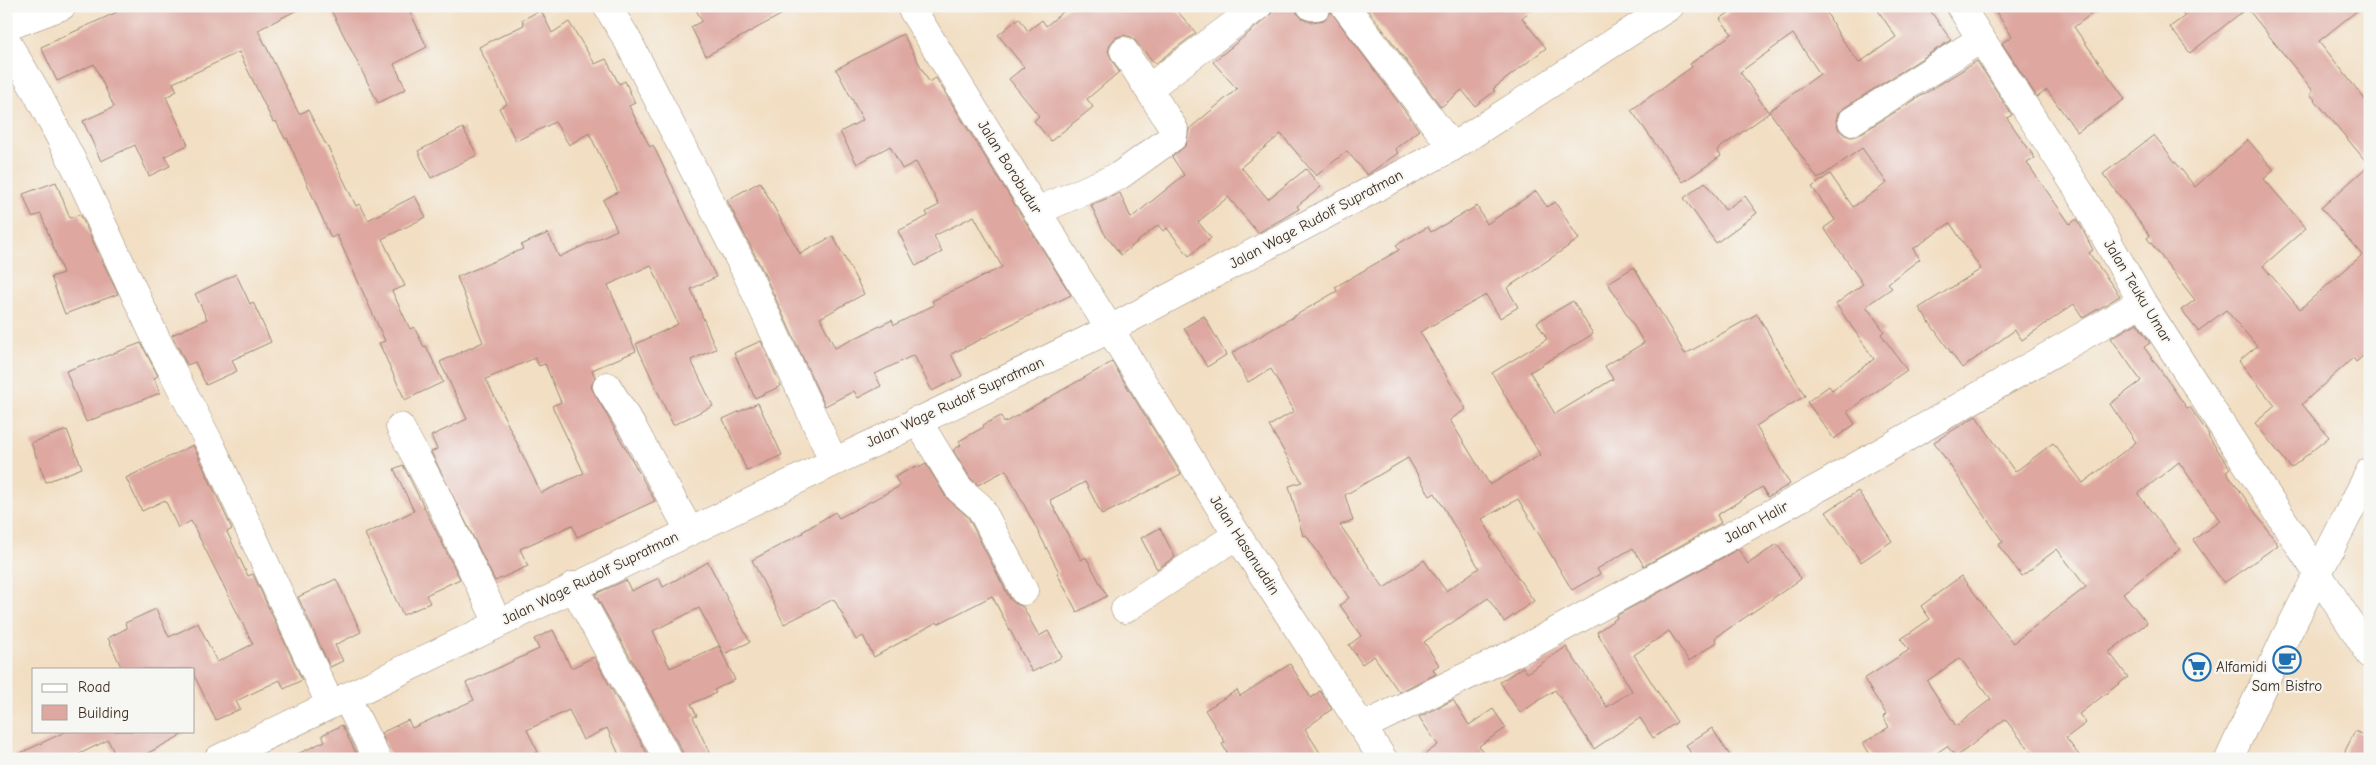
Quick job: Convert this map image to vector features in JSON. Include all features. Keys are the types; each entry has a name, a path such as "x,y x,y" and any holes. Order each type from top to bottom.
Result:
{"street":[{"path":"607,6 627,39 747,274 833,460"},
{"name":"Jalan Borobudur","path":"910,6 1110,329"},
{"path":"1149,88 1258,6"},
{"path":"1310,6 1317,6"},
{"path":"1344,6 1452,147"},
{"name":"Jalan Wage Rudolf Supratman","path":"218,759 833,460 1110,329 1452,147 1670,6"},
{"name":"Jalan Teuku Umar","path":"1960,6 2081,194 2142,302 2271,504 2370,654"},
{"path":"6,27 48,9"},
{"path":"1852,121 1981,39"},
{"path":"6,41 37,93 76,168 156,339 338,701 377,759"},
{"path":"1037,211 1108,180 1173,137 1174,130 1124,51"},
{"name":"Jalan Halir","path":"1362,727 1529,646 1821,487 2142,302"},
{"name":"Jalan Hasanuddin","path":"1110,329 1237,535 1383,759"},
{"path":"607,386 633,428 689,530"},
{"path":"917,420 959,489 980,508 1024,591"},
{"path":"400,427 436,494 498,623"},
{"path":"2229,759 2284,640 2370,471"},
{"path":"1125,609 1237,535"},
{"path":"573,586 668,759"}],"building":[{"path":"130,6 305,6 258,30 299,114 308,110 356,206 360,204 368,220 415,196 426,217 382,239 405,286 392,291 410,329 414,327 424,347 426,346 443,382 405,400 379,343 385,341 337,235 331,238 287,138 285,139 276,121 273,122 239,52 173,83 177,91 166,97 188,145 165,156 170,166 149,176 135,145 101,161 83,121 114,107 94,64 57,81 41,47"},
{"path":"329,6 407,6 427,47 394,64 406,89 378,103"},
{"path":"694,6 797,6 706,56 691,27 702,21"},
{"path":"1070,6 1173,6 1196,33 1155,64 1132,37 1123,35 1115,38 1110,44 1108,52 1119,72 1087,99 1093,107 1051,141 1034,121 1039,116 1009,79 1024,67 998,35 1019,18 1028,31 1042,20 1046,26"},
{"path":"1273,6 1295,6 1297,13 1303,19 1311,22 1324,20 1331,12 1419,130 1395,149 1398,153 1367,175 1347,151 1316,176 1281,134 1241,167 1268,199 1306,169 1321,187 1297,206 1299,209 1258,233 1228,197 1198,222 1211,238 1189,256 1167,228 1163,231 1158,225 1121,255 1104,233 1091,205 1120,193 1131,218 1184,175 1172,157 1186,145 1189,129 1237,89 1213,62 1267,18 1272,13"},
{"path":"1365,6 1536,6 1522,18 1546,48 1493,89 1495,91 1475,106 1462,90 1441,107"},
{"path":"1738,6 1823,6 1839,35 1859,63 1896,37 1875,6 1927,6 1951,40 1844,108 1838,113 1836,121 1839,130 1845,135 1852,137 1860,134 1977,61 2012,115 2007,118 2035,158 2027,163 2070,224 2077,219 2093,250 2089,253 2120,296 2083,318 2074,304 2022,340 2015,330 1962,368 1919,308 1981,269 1950,223 1913,249 1920,259 1888,283 1892,288 1866,306 1884,331 1881,334 1907,370 1847,412 1855,424 1834,439 1807,402 1829,386 1832,390 1874,359 1836,304 1863,284 1824,228 1835,220 1812,187 1830,174 1853,207 1887,183 1862,148 1818,179 1769,111 1820,74 1793,34 1740,72 1769,113 1717,150 1721,156 1683,182 1631,110 1692,67 1690,64 1732,34 1720,19"},
{"path":"1992,6 2102,6 2074,27 2125,99 2077,132 2047,90 2037,97 2002,43 2012,36"},
{"path":"2177,6 2363,6 2319,41 2370,106 2370,350 2356,362 2353,358 2302,404 2329,437 2291,468 2255,423 2275,406 2239,361 2257,346 2226,310 2198,331 2181,310 2195,300 2147,238 2150,236 2103,174 2154,135 2195,187 2248,140 2274,170 2264,179 2306,228 2263,266 2300,309 2362,255 2321,208 2369,165 2310,94 2313,91 2247,8 2190,53 2170,27 2185,16"},
{"path":"541,10 552,33 569,22 595,64 606,59 619,84 625,81 635,103 629,106 650,147 653,145 716,277 691,289 716,349 691,360 713,406 673,425 636,344 678,324 651,265 608,285 636,351 592,370 595,377 591,387 655,501 577,537 572,525 520,549 528,566 495,581 431,452 437,449 431,436 467,419 440,362 483,342 457,277 523,249 521,245 548,233 559,257 617,230 603,200 618,192 589,133 569,145 555,122 516,141 499,108 507,104 479,47 524,25 522,20","holes":["535,358 539,366 545,364 561,402 552,406 584,473 541,493 486,379"]},
{"path":"903,34 929,82 936,78 1071,295 951,354 962,376 932,391 914,355 875,374 881,386 858,398 854,391 825,406 761,267 727,200 760,182 800,254 833,236 864,294 820,318 835,348 892,320 894,325 934,305 932,301 1002,267 974,216 934,236 942,252 916,266 898,231 928,216 926,212 939,205 916,162 902,169 890,146 857,164 840,132 863,120 836,69"},
{"path":"463,128 477,155 431,178 418,151"},
{"path":"56,182 70,218 80,214 118,294 65,314 51,277 63,273 41,214 32,217 23,194"},
{"path":"1705,182 1725,210 1745,196 1757,213 1716,243 1684,198"},
{"path":"1536,191 1547,207 1555,202 1579,239 1507,288 1518,307 1500,318 1486,295 1420,332 1466,409 1450,420 1490,485 1540,455 1492,373 1547,339 1537,322 1573,301 1593,334 1530,372 1555,414 1613,379 1605,366 1644,343 1608,283 1634,267 1685,354 1757,314 1805,396 1756,426 1790,484 1768,497 1762,487 1717,515 1721,523 1644,566 1633,548 1597,569 1600,574 1572,590 1518,499 1482,519 1492,536 1490,537 1534,601 1504,622 1488,598 1424,642 1439,665 1433,669 1436,674 1399,692 1374,656 1362,664 1349,645 1361,636 1340,605 1349,598 1306,535 1303,536 1289,486 1302,482 1269,426 1294,411 1271,369 1248,382 1232,353 1337,291 1335,287 1399,250 1396,245 1428,227 1431,232 1477,206 1487,224","holes":["1408,458 1430,496 1435,493 1479,568 1446,591 1424,560 1384,588 1340,525 1353,521 1345,495"]},
{"path":"236,274 250,304 253,302 271,342 232,360 237,371 206,385 195,362 187,365 172,335 207,319 195,294"},
{"path":"1204,316 1226,355 1207,367 1184,328"},
{"path":"2137,323 2150,343 2144,347 2187,408 2190,407 2207,432 2230,468 2226,471 2278,545 2224,583 2193,540 2220,521 2179,462 2138,494 2180,549 2123,593 2147,623 2109,652 2128,677 2079,714 2086,723 2066,738 2082,759 2036,759 2005,719 1956,757 1947,746 1928,759 1873,759 1863,743 1889,727 1883,717 1886,714 1864,679 1909,650 1901,639 1930,619 1921,606 1961,576 2013,643 2086,587 2057,549 2022,576 1998,545 2003,542 1934,442 1976,416 2015,472 2053,443 2083,483 2136,442 2110,404 2141,381 2111,338","holes":["1960,658 1991,699 1956,726 1927,681"]},
{"path":"761,341 781,386 755,398 734,353"},
{"path":"141,343 158,376 154,378 160,393 86,422 66,371"},
{"path":"1112,362 1181,474 1102,515 1085,482 1050,500 1081,560 1086,557 1107,596 1077,612 1057,573 1059,572 1006,470 978,485 971,479 953,450 961,445 959,441 984,427 983,425 1001,416 1004,423"},
{"path":"758,403 782,455 747,471 723,419"},
{"path":"67,430 82,468 46,482 31,443"},
{"path":"193,445 232,529 227,532 248,576 253,574 302,680 284,689 280,680 236,701 240,709 216,720 195,677 195,668 122,668 108,638 127,628 125,623 156,609 169,637 198,623 217,662 253,644 191,521 178,528 165,500 142,511 126,478"},
{"path":"926,464 946,497 968,517 1010,599 1023,607 1039,636 1048,631 1062,657 1032,672 992,596 938,624 937,622 874,657 863,636 856,640 834,599 784,624 752,560 803,533 835,512 839,518 900,486 895,477 916,466 918,468"},
{"path":"403,465 460,579 426,595 430,603 403,615 365,534 414,511 394,469"},
{"path":"1858,491 1892,541 1861,562 1826,512"},
{"path":"1160,528 1175,557 1157,569 1141,538"},
{"path":"1777,544 1801,579 1715,638 1717,642 1689,661 1669,631 1634,655 1677,722 1653,738 1640,718 1594,749 1555,690 1520,713 1500,682 1523,667 1527,673 1566,647 1607,707 1632,691 1597,632 1617,618 1616,616 1738,549 1748,564"},
{"path":"708,562 750,642 724,654 699,608 653,631 670,668 719,646 735,680 714,690 716,693 691,704 697,716 693,717 712,759 684,759 682,751 595,594 626,580 631,591 659,578 663,587"},
{"path":"336,579 361,632 335,645 343,661 330,667 298,597"},
{"path":"553,630 571,668 594,657 650,759 621,759 607,728 583,740 569,710 527,730 538,752 524,759 392,759 381,733 408,720 412,728 474,700 466,683 539,649 534,639"},
{"path":"1290,664 1311,698 1320,691 1332,709 1305,729 1324,759 1231,759 1222,744 1225,742 1205,710 1237,690 1240,696"},
{"path":"1453,700 1469,725 1493,709 1506,728 1479,746 1488,759 1418,759 1438,745 1419,717"},
{"path":"342,725 359,759 287,759 325,741 322,735"},
{"path":"1712,728 1732,759 1694,759 1686,745"},
{"path":"2355,731 2370,738 2370,759 2341,759"},
{"path":"65,732 187,732 137,759 117,759 108,740 69,759 8,759"}],"place":[{"name":"Sam Bistro","path":"2287,660"},
{"name":"Alfamidi","path":"2197,667"}]}
